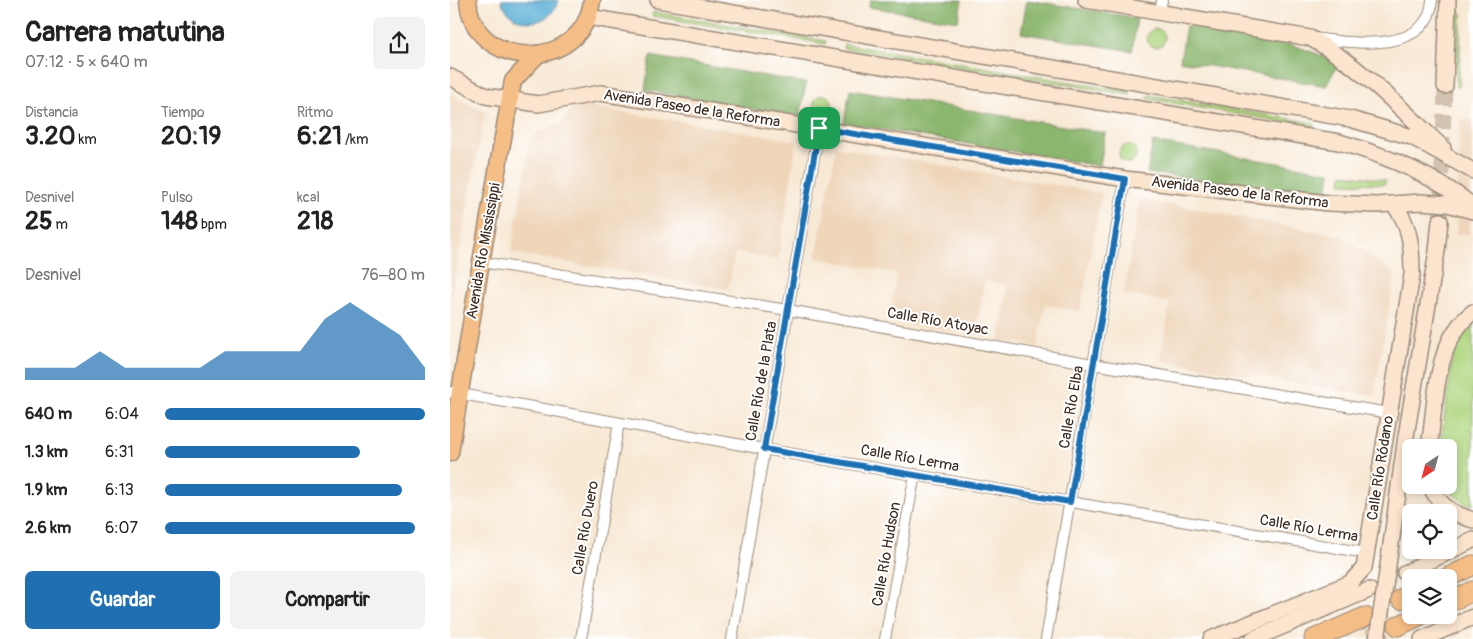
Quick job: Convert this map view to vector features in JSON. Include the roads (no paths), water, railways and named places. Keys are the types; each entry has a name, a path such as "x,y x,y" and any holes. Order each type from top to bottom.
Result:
{"highway":[{"path":"1457,573 1473,566"},
{"path":"1457,598 1473,591"},
{"path":"1314,639 1365,617"},
{"path":"1398,626 1402,624"}],"main road":[{"path":"468,0 475,25 488,40 506,51 526,56 547,54 566,45 582,30 588,17 592,0"},
{"path":"658,0 1350,119 1412,138 1457,161 1473,172"},
{"path":"1086,0 1161,6 1310,38 1331,49 1356,68 1457,161"},
{"path":"1445,86 1448,0"},
{"path":"588,17 1339,142 1368,150 1417,170 1473,206"},
{"path":"497,46 509,62 514,79 538,54"},
{"name":"Avenida Paseo de la Reforma","path":"450,77 486,96 538,104 601,93 1125,179 1328,203 1393,204 1421,202 1448,204 1473,211"},
{"name":"Avenida Río Mississippi","path":"450,453 455,393 514,79"},
{"name":"Calle Río Ródano","path":"1211,639 1350,583 1364,568 1412,275 1412,257 1405,220 1393,204"},
{"name":"Calle Río Ródano","path":"1378,639 1406,436 1438,251 1440,221"},
{"path":"1430,439 1442,359 1448,341 1458,325 1473,312"},
{"path":"1367,547 1380,519 1390,465 1406,436"},
{"path":"1433,494 1445,508 1473,520"},
{"path":"1413,569 1473,540"},
{"path":"1253,639 1369,590"},
{"path":"1422,639 1473,617"}],"street":[{"path":"1310,38 1366,43 1387,41 1413,33 1428,20 1432,0"},
{"name":"Calle Río de la Plata","path":"732,639 819,128"},
{"name":"Calle Río Elba","path":"1046,639 1125,179"},
{"name":"Calle Río Atoyac","path":"481,262 788,310 1093,364 1389,413"},
{"name":"Calle Río Lerma","path":"455,393 1070,502 1367,547"},
{"name":"Calle Río Duero","path":"581,639 619,423"},
{"name":"Calle Río Hudson","path":"885,639 915,474"}],"water":[{"path":"501,0 559,0 554,10 548,16 539,21 530,22 521,21 513,17 506,10"}],"tunnel":[{"path":"1440,221 1445,86"},
{"path":"1369,639 1398,626"}]}
